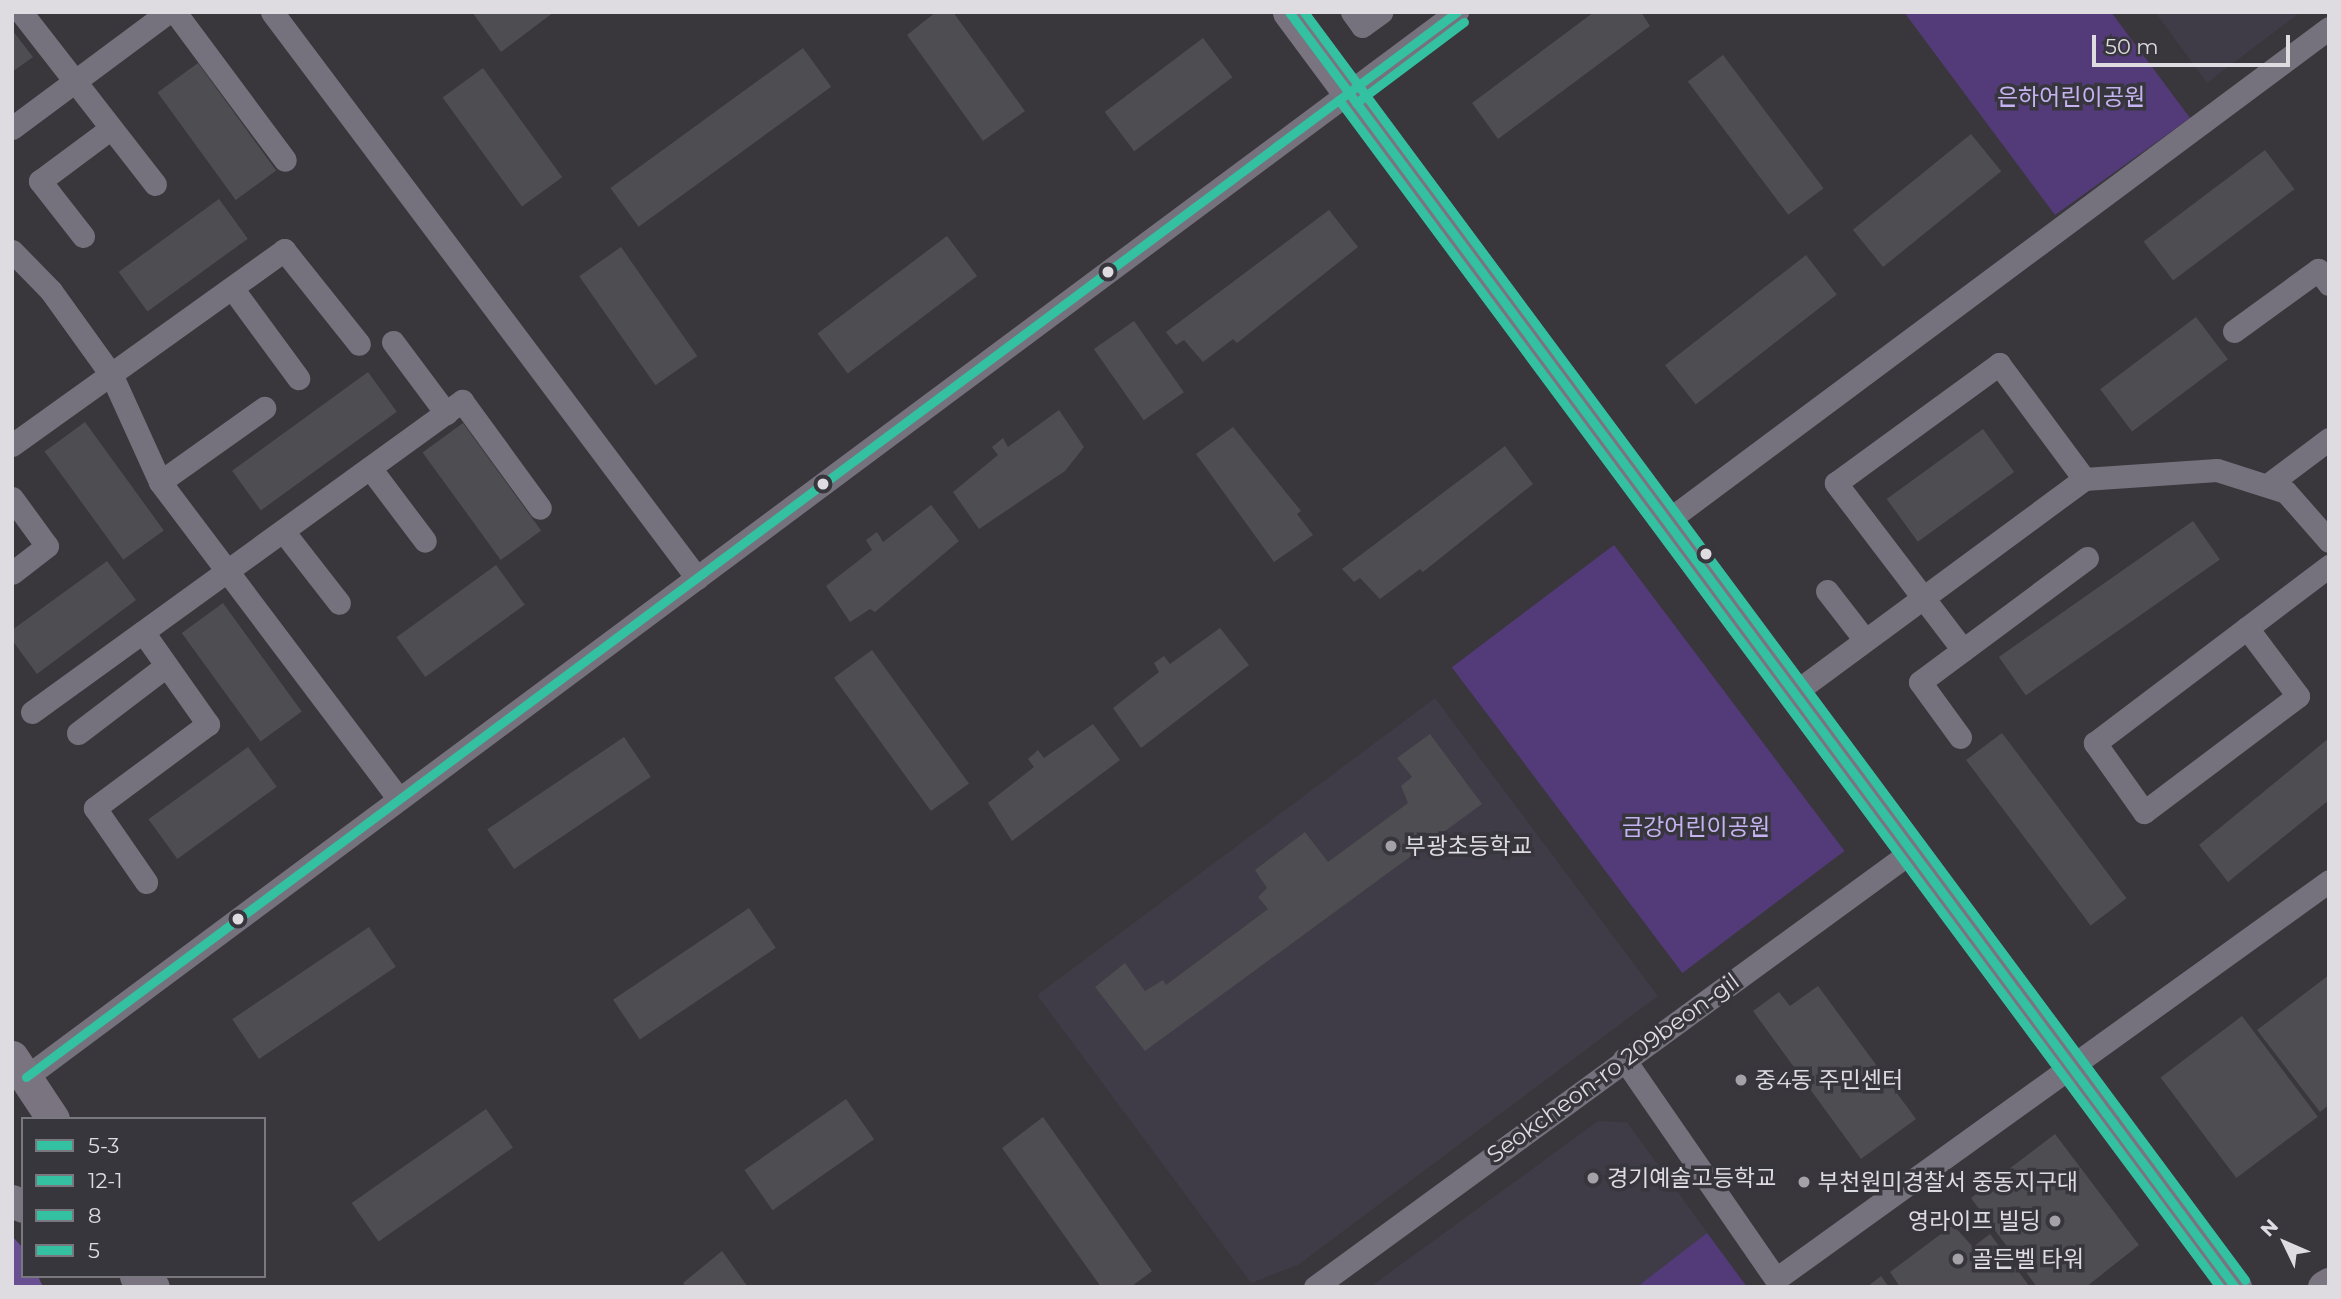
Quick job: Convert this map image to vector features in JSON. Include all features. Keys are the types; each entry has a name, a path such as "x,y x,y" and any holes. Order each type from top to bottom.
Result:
{"street":[{"path":"21,12 155,184"},
{"path":"12,128 168,12"},
{"path":"175,12 285,160"},
{"path":"272,12 697,578"},
{"path":"1289,12 2235,1287"},
{"path":"1352,12 1362,26 1381,12"},
{"path":"51,1117 17,1074 399,799 1457,12"},
{"path":"1667,521 2329,28"},
{"path":"83,236 40,181 110,129"},
{"path":"12,445 112,376 284,250 359,344"},
{"path":"12,251 51,291 112,376 160,482 399,799"},
{"path":"2234,331 2318,270 2329,284"},
{"path":"232,288 298,378"},
{"path":"393,342 446,413"},
{"path":"1963,650 1836,483 1999,364 2084,479"},
{"path":"32,712 462,401 540,508"},
{"path":"160,482 264,408"},
{"path":"2269,484 2329,439"},
{"path":"370,468 425,541"},
{"path":"1794,693 2084,479 2217,470 2269,484 2294,500 2329,541"},
{"path":"12,498 47,546 12,573"},
{"path":"283,531 339,603"},
{"path":"1959,737 1920,682 2088,558"},
{"path":"2247,628 2298,696 2144,812 2095,743 2247,628 2329,566"},
{"path":"1826,591 1864,640"},
{"path":"143,632 208,724 95,808 146,881"},
{"path":"78,733 166,666"},
{"name":"Seokcheon-ro 209beon-gil","path":"1315,1287 1912,851"},
{"path":"1624,1059 1776,1279 2329,881"},
{"path":"2325,1287 2329,1284"}],"shaded area":[{"path":"2155,12 2301,12 2207,83"},
{"name":"부광초등학교","path":"1435,698 1658,996 1298,1265 1251,1283 1037,995"},
{"name":"경기예술고등학교","path":"1598,1121 1627,1122 1747,1287 1370,1287"},
{"path":"12,1236 21,1246 21,1278 39,1278 43,1287 12,1287"}],"green space":[{"name":"은하어린이공원","path":"1904,12 2111,12 2190,118 2055,215"},
{"name":"금강어린이공원","path":"1614,545 1844,851 1682,973 1452,667"},
{"path":"1707,1233 1747,1287 1637,1287"}],"building":[{"path":"472,12 554,12 501,52"},
{"path":"936,12 953,12 1025,111 983,141 907,35"},
{"path":"1594,12 1641,12 1650,26 1498,139 1472,103"},
{"path":"12,30 33,57 12,72"},
{"path":"1203,38 1232,77 1134,151 1105,112"},
{"path":"803,48 831,87 639,227 610,188"},
{"path":"1723,55 1824,188 1788,215 1688,81"},
{"path":"198,63 276,171 236,200 158,92"},
{"path":"483,68 562,177 522,207 443,97"},
{"path":"1971,134 2001,171 1883,267 1853,230"},
{"path":"2265,150 2294,189 2173,281 2144,241"},
{"path":"219,199 248,239 147,312 119,272"},
{"path":"1329,210 1358,247 1237,343 1233,339 1203,362 1184,340 1176,345 1166,332"},
{"path":"947,236 977,276 848,373 818,333"},
{"path":"621,247 697,356 656,385 579,276"},
{"path":"1806,255 1837,294 1696,405 1665,365"},
{"path":"2196,317 2228,359 2132,432 2100,389"},
{"path":"1134,321 1184,392 1144,420 1094,349"},
{"path":"368,372 397,412 261,510 232,471"},
{"path":"1059,410 1084,447 1065,471 979,529 953,492 998,455 992,447 1003,438 1008,447"},
{"path":"85,422 164,530 123,560 45,451"},
{"path":"463,423 541,531 501,560 423,452"},
{"path":"1233,427 1301,511 1297,514 1313,535 1274,562 1196,454"},
{"path":"1983,429 2014,472 1918,542 1887,499"},
{"path":"1505,446 1533,484 1423,572 1420,569 1380,599 1360,578 1354,582 1342,569"},
{"path":"931,505 959,541 875,612 870,609 850,622 826,586 872,550 866,540 877,532 883,542"},
{"path":"2193,521 2220,560 2026,695 1999,657"},
{"path":"107,561 136,600 37,674 12,640 12,630"},
{"path":"496,565 525,605 425,677 396,637"},
{"path":"223,603 302,711 261,741 182,633"},
{"path":"1220,628 1249,665 1141,748 1113,708 1159,672 1154,663 1164,656 1170,664"},
{"path":"872,650 969,783 931,811 834,678"},
{"path":"1093,724 1120,760 1012,841 988,803 1034,767 1028,759 1038,750 1044,758"},
{"path":"2002,733 2127,898 2091,925 1966,760"},
{"name":"부광초등학교","path":"1430,734 1482,804 1145,1051 1095,987 1125,963 1145,991 1163,980 1166,985 1268,909 1258,897 1267,888 1255,870 1305,832 1328,862 1408,803 1401,786 1412,777 1397,758"},
{"path":"624,737 651,777 514,869 487,829"},
{"path":"2329,738 2329,800 2228,882 2199,845"},
{"path":"248,747 277,787 177,859 148,819"},
{"path":"749,908 776,948 640,1040 613,1000"},
{"path":"369,927 396,967 259,1059 232,1019"},
{"path":"2329,975 2329,1105 2320,1112 2257,1030"},
{"path":"1818,986 1916,1119 1861,1159 1753,1011 1779,992 1790,1006"},
{"path":"2242,1016 2318,1117 2236,1178 2161,1077"},
{"path":"846,1099 874,1139 773,1210 744,1170"},
{"path":"486,1109 513,1148 379,1242 352,1203"},
{"path":"1043,1117 1152,1271 1131,1287 1101,1287 1002,1148"},
{"name":"영라이프 빌딩","path":"2055,1134 2139,1245 2086,1287 2037,1287 1971,1198"},
{"name":"골든벨 타워","path":"1953,1225 1973,1247 1990,1234 2030,1287 1900,1287 1890,1272"},
{"path":"722,1251 748,1287 686,1287 683,1283"},
{"path":"1881,1276 1889,1287 1867,1287"}],"transit line":[{"name":"8","path":"1289,12 2235,1287"},
{"name":"5","path":"1304,12 2245,1280"},
{"name":"5-3","path":"26,1077 1457,12"},
{"name":"12-1","path":"1356,103 1464,22"},
{"name":"12-1","path":"1339,100 2220,1287"}],"place":[{"name":"부광초등학교","path":"1391,846"},
{"name":"중4동 주민센터","path":"1741,1080"},
{"name":"경기예술고등학교","path":"1593,1178"},
{"name":"부천원미경찰서 중동지구대","path":"1804,1182"},
{"name":"영라이프 빌딩","path":"2055,1221"},
{"name":"골든벨 타워","path":"1958,1259"}]}
